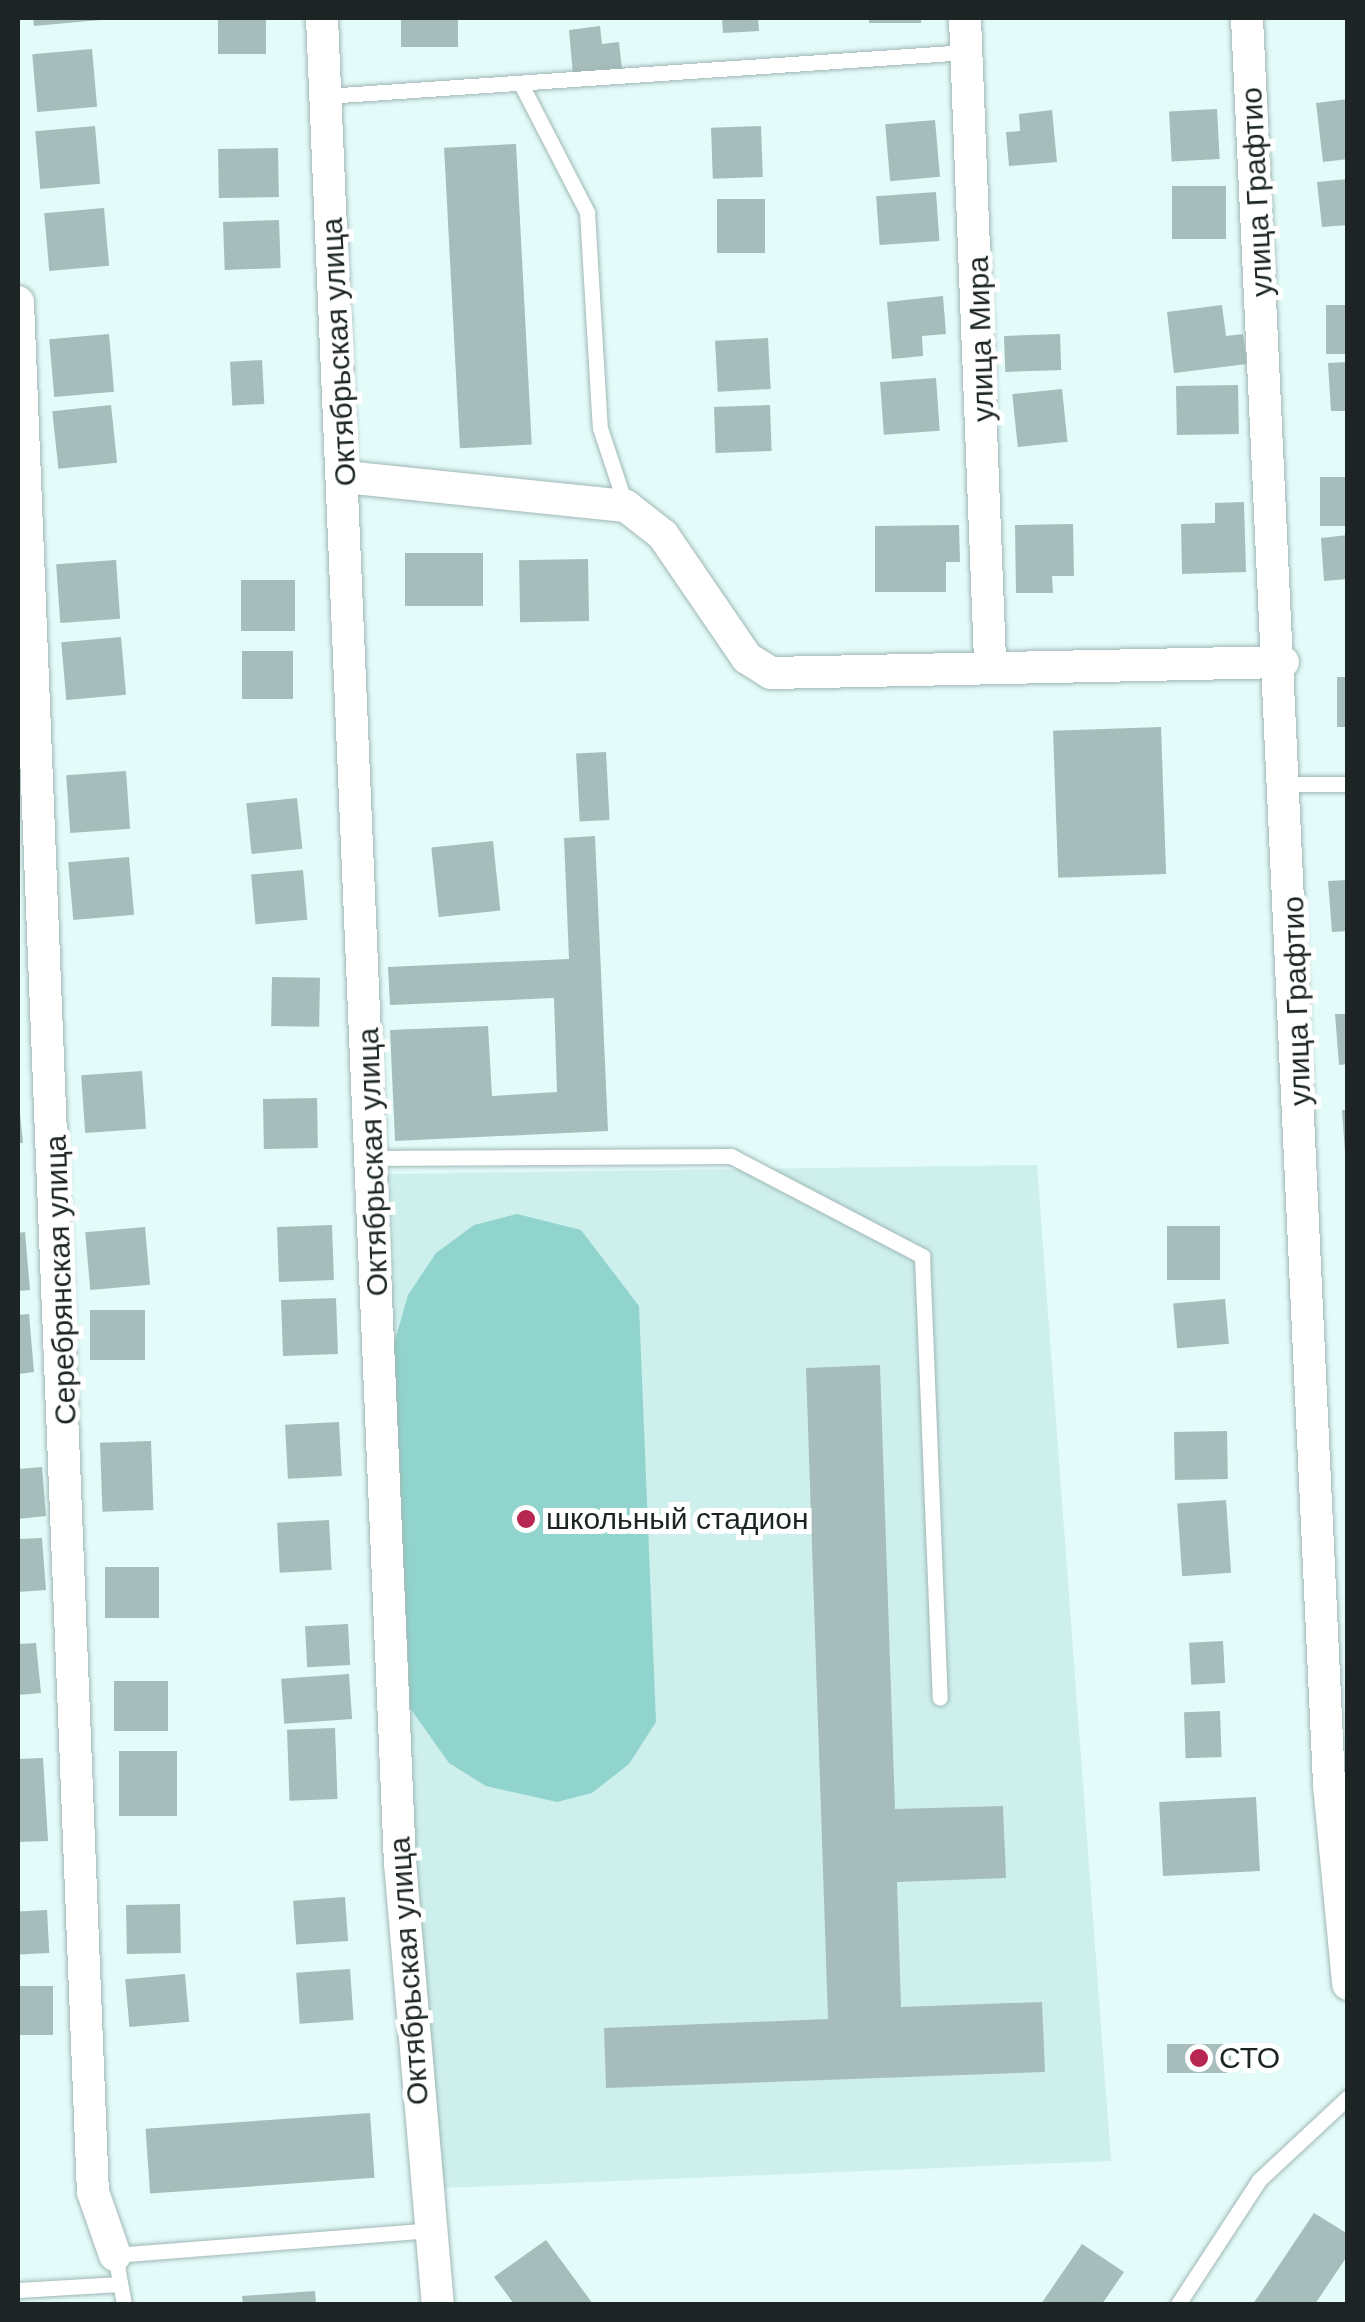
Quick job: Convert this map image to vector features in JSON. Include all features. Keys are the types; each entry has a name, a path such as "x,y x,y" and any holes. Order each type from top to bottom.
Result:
{"street":[{"name":"Октябрьская улица","path":"322,18 345,476 400,1863 438,2304"},
{"name":"улица Мира","path":"965,18 990,662"},
{"name":"улица Графтио","path":"1247,18 1283,662 1329,1785 1348,1984"},
{"name":"Серебрянская улица","path":"18,302 94,2192 118,2269"},
{"path":"345,476 626,506 663,536 747,658 771,672 990,662 1283,662"}],"lane":[{"path":"326,96 522,86 968,52"},
{"path":"522,86 587,212 600,428 626,506"},
{"path":"1288,784 1348,784"},
{"path":"373,1158 731,1156 922,1256 940,1698"},
{"path":"1178,2304 1259,2180 1348,2097"},
{"path":"18,2290 118,2269 430,2230"},
{"path":"118,2269 124,2304"}],"shaded area":[{"path":"1037,1165 1111,2161 444,2188 421,1966 387,1174"},
{"name":"школьный стадион","path":"517,1214 581,1230 639,1306 656,1722 629,1764 592,1793 557,1802 486,1786 449,1763 410,1708 394,1344 408,1295 436,1253 474,1225"}],"building":[{"path":"33,18 100,18 100,20 34,26"},
{"path":"218,18 266,18 266,54 218,54"},
{"path":"401,18 458,18 458,47 401,47"},
{"path":"722,18 758,18 759,31 723,33"},
{"path":"869,18 921,18 921,23 869,23"},
{"path":"600,26 602,44 619,42 622,69 573,75 569,30"},
{"path":"92,49 97,107 37,112 32,54"},
{"path":"1348,99 1348,159 1323,162 1316,103"},
{"path":"1217,109 1220,159 1172,161 1169,112"},
{"path":"1052,110 1057,162 1009,166 1006,132 1020,131 1019,114"},
{"path":"935,120 940,177 890,181 885,124"},
{"path":"95,126 100,184 40,189 35,131"},
{"path":"761,126 763,177 713,179 711,128"},
{"path":"516,144 532,445 460,448 444,148"},
{"path":"278,148 279,197 219,198 218,149"},
{"path":"1348,179 1348,225 1322,227 1317,182"},
{"path":"1172,186 1226,186 1226,239 1172,239"},
{"path":"936,192 939,241 880,245 876,196"},
{"path":"717,199 765,199 765,253 717,253"},
{"path":"104,208 109,266 49,271 44,213"},
{"path":"279,220 281,268 225,270 223,222"},
{"path":"943,296 946,334 922,336 923,356 892,359 887,302"},
{"path":"1222,305 1226,336 1243,334 1247,364 1174,373 1167,312"},
{"path":"1326,305 1348,305 1348,354 1326,354"},
{"path":"109,334 114,392 54,397 49,339"},
{"path":"1060,334 1061,370 1005,372 1004,336"},
{"path":"768,338 771,389 718,392 715,341"},
{"path":"262,360 264,404 232,406 230,362"},
{"path":"1348,362 1348,411 1331,411 1328,363"},
{"path":"936,378 940,431 884,435 880,382"},
{"path":"1238,385 1239,434 1177,435 1176,386"},
{"path":"1062,389 1068,442 1018,447 1012,394"},
{"path":"111,405 117,463 58,469 52,411"},
{"path":"770,405 772,451 716,453 714,407"},
{"path":"1320,477 1348,477 1348,526 1320,526"},
{"path":"1244,502 1246,572 1182,574 1181,524 1215,523 1215,503"},
{"path":"1073,524 1074,576 1052,576 1053,593 1016,593 1015,525"},
{"path":"959,525 960,562 946,562 946,592 875,592 875,526"},
{"path":"1348,535 1348,579 1324,581 1321,538"},
{"path":"405,553 483,553 483,606 405,606"},
{"path":"588,559 589,621 520,622 519,560"},
{"path":"116,560 120,619 60,623 56,564"},
{"path":"241,580 295,580 295,631 241,631"},
{"path":"121,637 126,695 66,700 61,642"},
{"path":"242,651 293,651 293,699 242,699"},
{"path":"1337,677 1348,677 1348,727 1337,727"},
{"path":"1161,727 1166,874 1058,878 1053,731"},
{"path":"606,752 610,820 580,821 576,754"},
{"path":"126,771 130,829 70,833 66,775"},
{"path":"297,798 302,849 252,854 246,803"},
{"path":"595,836 608,1131 395,1141 390,1030 488,1026 492,1096 557,1092 554,998 390,1005 388,967 569,959 564,838"},
{"path":"493,841 500,911 439,917 431,847"},
{"path":"129,857 134,915 73,920 68,862"},
{"path":"303,870 307,920 256,924 251,875"},
{"path":"1348,880 1348,931 1332,932 1328,881"},
{"path":"272,977 320,978 319,1027 271,1026"},
{"path":"1335,1014 1348,1014 1348,1064 1339,1065"},
{"path":"142,1071 146,1129 85,1133 81,1075"},
{"path":"317,1098 318,1148 264,1149 263,1099"},
{"path":"1342,1110 1348,1110 1348,1153 1345,1153"},
{"path":"20,1114 23,1143 18,1143"},
{"path":"332,1225 334,1280 279,1282 277,1227"},
{"path":"1167,1226 1220,1226 1220,1280 1167,1280"},
{"path":"145,1227 150,1285 90,1290 85,1232"},
{"path":"25,1232 30,1290 18,1291 18,1233"},
{"path":"336,1298 338,1354 283,1356 281,1300"},
{"path":"1225,1299 1229,1344 1177,1348 1173,1304"},
{"path":"90,1310 145,1310 145,1360 90,1360"},
{"path":"29,1314 34,1372 18,1374 18,1315"},
{"path":"880,1365 895,1809 1003,1806 1006,1878 897,1882 901,2007 1042,2002 1045,2072 606,2088 604,2028 828,2019 806,1368"},
{"path":"339,1422 342,1476 288,1479 285,1425"},
{"path":"1227,1431 1228,1479 1175,1480 1174,1432"},
{"path":"151,1441 153,1510 102,1512 100,1443"},
{"path":"42,1467 46,1516 18,1519 18,1469"},
{"path":"1226,1500 1231,1573 1182,1576 1177,1503"},
{"path":"329,1520 332,1570 280,1573 277,1523"},
{"path":"42,1538 46,1590 18,1592 18,1539"},
{"path":"105,1567 159,1567 159,1618 105,1618"},
{"path":"348,1624 350,1665 307,1667 305,1626"},
{"path":"1223,1641 1225,1683 1191,1685 1189,1643"},
{"path":"36,1643 41,1693 18,1695 18,1644"},
{"path":"349,1674 352,1719 284,1724 281,1679"},
{"path":"114,1681 168,1681 168,1731 114,1731"},
{"path":"1220,1711 1222,1757 1186,1758 1184,1712"},
{"path":"335,1728 337,1799 290,1801 287,1730"},
{"path":"119,1751 177,1751 177,1816 119,1816"},
{"path":"43,1758 48,1841 18,1842 18,1759"},
{"path":"1256,1797 1260,1871 1163,1876 1159,1802"},
{"path":"345,1897 348,1941 296,1945 293,1901"},
{"path":"180,1904 181,1953 127,1954 126,1905"},
{"path":"47,1910 49,1953 20,1954 18,1912"},
{"path":"350,1969 354,2020 300,2024 296,1973"},
{"path":"185,1974 189,2022 129,2027 125,1979"},
{"path":"18,1986 53,1986 53,2035 18,2035"},
{"name":"СТО","path":"1167,2044 1231,2044 1231,2073 1167,2073"},
{"path":"370,2113 375,2178 150,2194 146,2129"},
{"path":"1314,2213 1348,2234 1348,2255 1315,2304 1253,2304"},
{"path":"546,2240 593,2304 514,2304 494,2277"},
{"path":"1082,2244 1124,2272 1102,2304 1041,2304"},
{"path":"315,2291 316,2304 243,2304 242,2296"}],"place":[{"name":"школьный стадион","path":"526,1519"},
{"name":"СТО","path":"1199,2058"}]}
